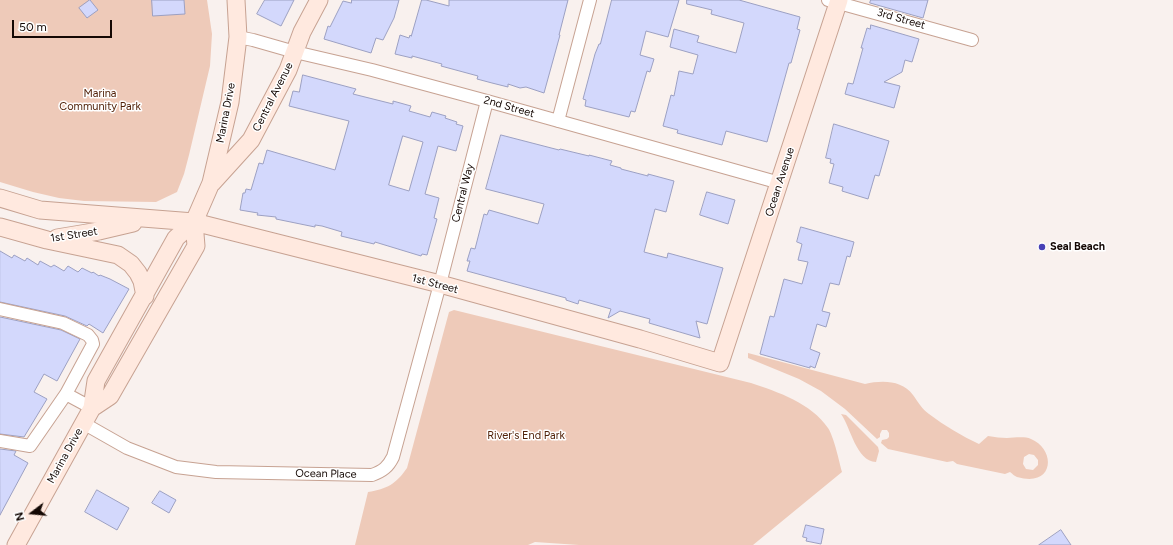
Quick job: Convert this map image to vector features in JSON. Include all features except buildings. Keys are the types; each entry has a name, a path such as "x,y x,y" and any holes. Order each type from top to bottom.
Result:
{"main road":[{"name":"Marina Drive","path":"16,545 92,408 96,381 145,296 176,238 194,222 211,183 230,102 238,37 236,0"},
{"name":"Central Avenue","path":"211,183 251,140 288,70 302,32 319,0"},
{"name":"Ocean Avenue","path":"720,363 780,182 835,1"},
{"name":"1st Street","path":"0,198 40,210 194,222 440,284 640,339 720,363"},
{"name":"1st Street","path":"0,227 47,240 99,231 148,219"},
{"name":"Marina Drive","path":"92,408 110,396 196,246 194,222"},
{"path":"47,240 118,255 130,264 138,273 142,281 145,296"}],"street":[{"path":"558,121 590,0"},
{"name":"3rd Street","path":"835,1 972,40"},
{"name":"2nd Street","path":"238,37 372,70 780,182"},
{"name":"Central Way","path":"440,284 487,101"},
{"name":"Ocean Place","path":"83,423 127,448 176,467 224,472 372,475 382,471 389,465 393,457 440,284"},
{"path":"0,308 62,323 88,335 93,344 66,394 30,446 0,441"},
{"path":"66,394 92,408"}],"green space":[{"name":"Marina Community Park","path":"0,0 207,0 212,34 210,66 189,155 177,192 156,202 84,201 59,198 0,182"},
{"name":"River's End Park","path":"454,310 751,383 772,390 803,405 821,419 830,432 842,472 753,545 579,545 535,542 528,545 355,545 368,492 381,489 395,482 407,468 449,312"},
{"path":"748,353 865,384 891,382 903,386 913,395 922,408 929,414 966,438 979,444 988,436 1031,439 1039,444 1045,451 1048,458 1048,466 1045,472 1039,477 1030,479 1014,476 1010,472 1005,474 957,464 953,461 947,462 888,449 881,443 882,440 889,437 887,430 882,430 880,437 877,439 845,409 821,391 799,379 748,358","holes":["1029,454 1034,455 1038,460 1038,465 1033,470 1026,469 1023,464 1024,457"]},
{"path":"841,414 846,415 878,447 879,451 876,462 869,460 859,450"}],"place":[{"name":"Seal Beach","path":"1042,247"}]}
